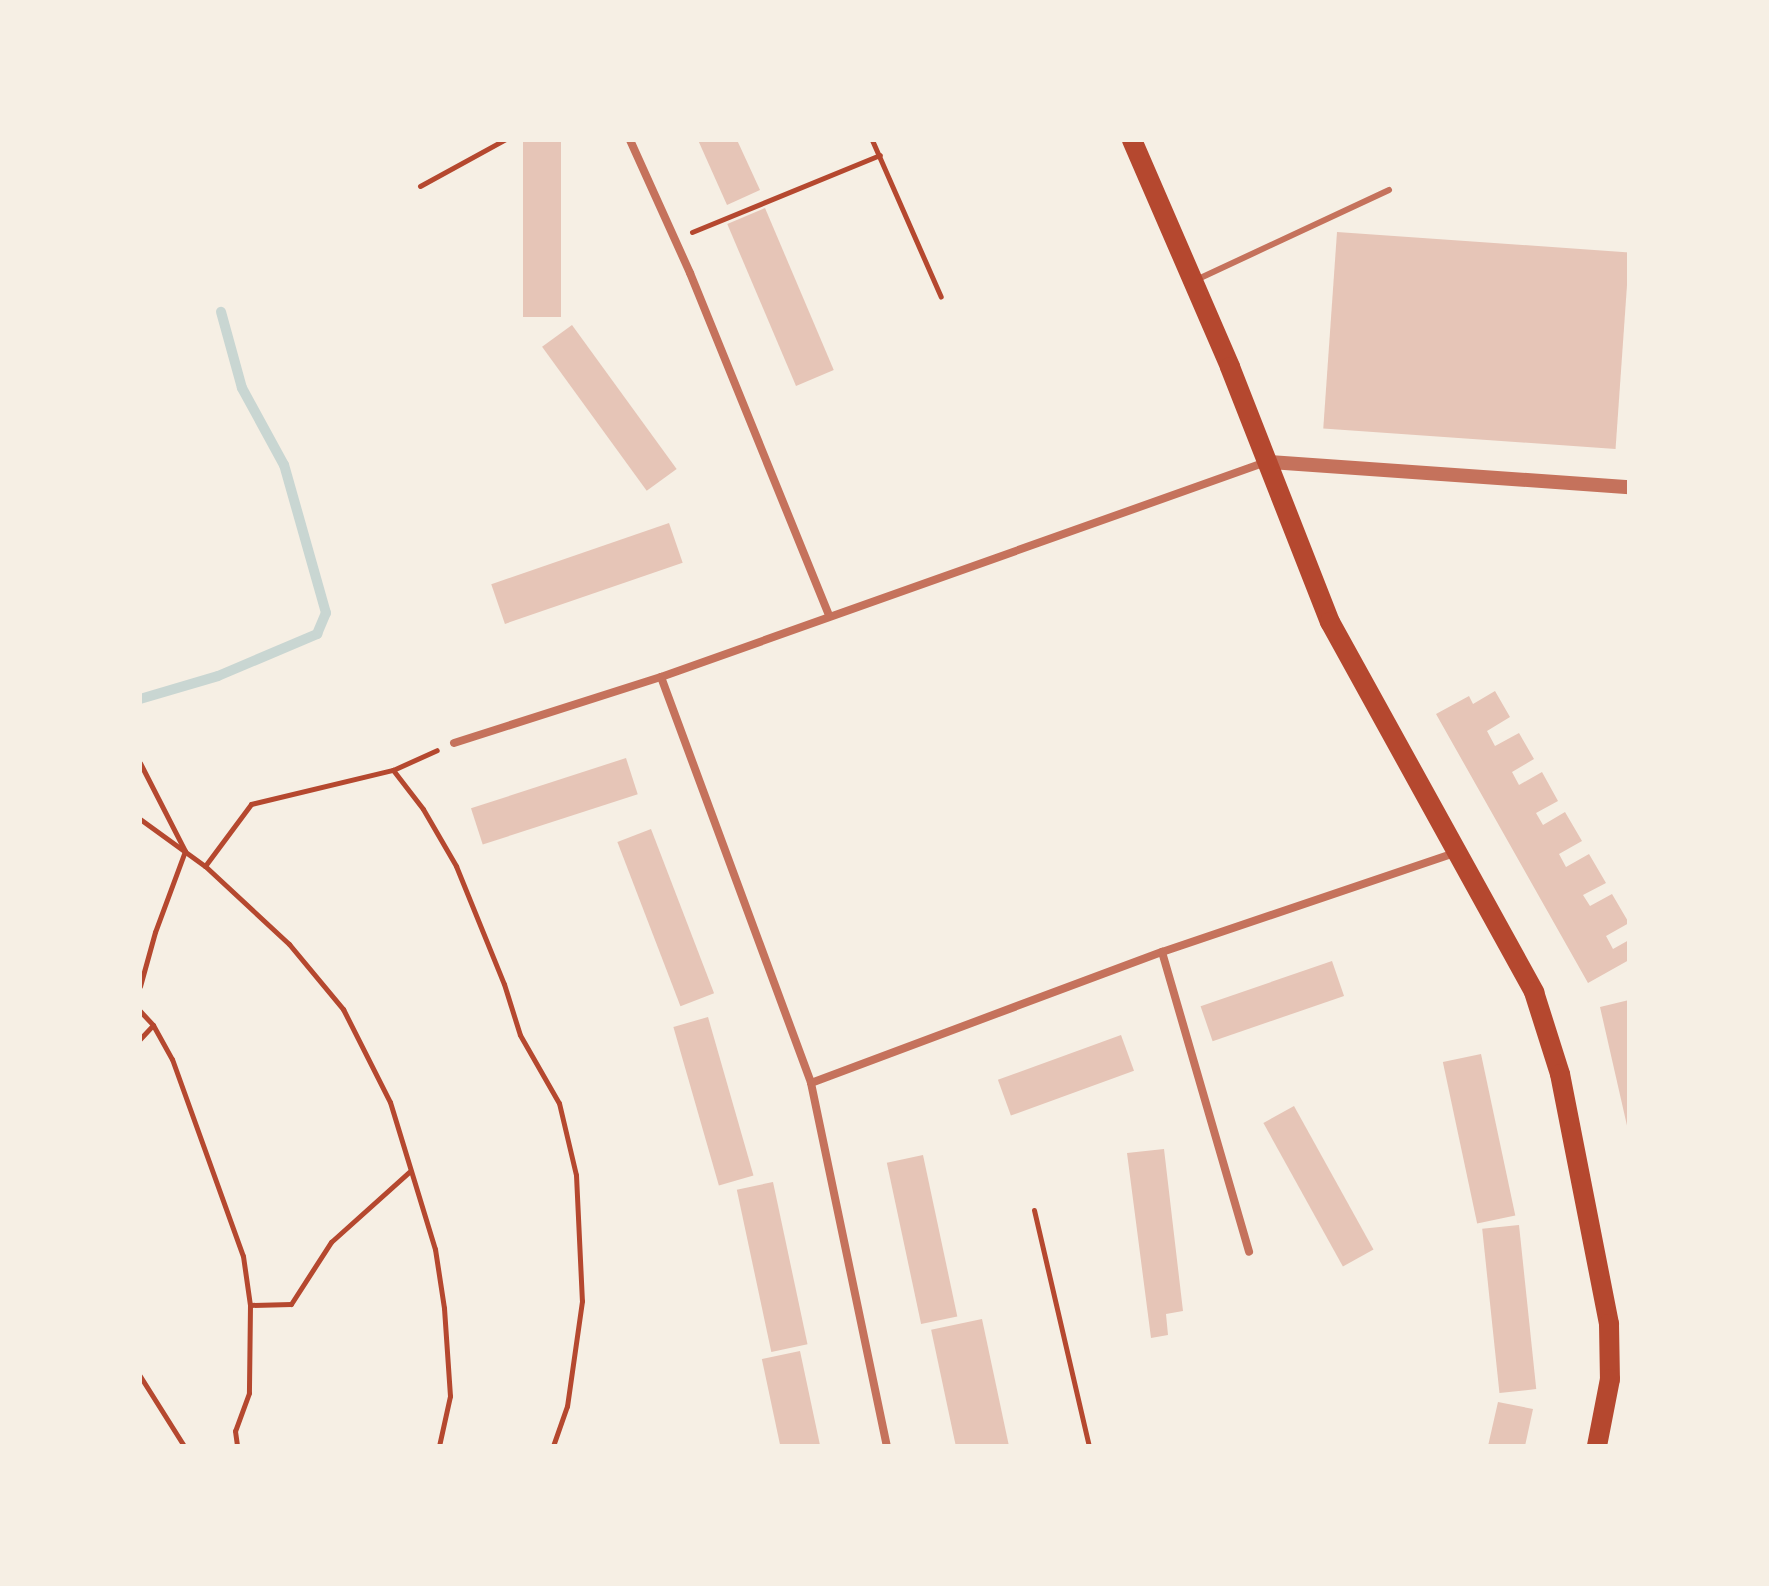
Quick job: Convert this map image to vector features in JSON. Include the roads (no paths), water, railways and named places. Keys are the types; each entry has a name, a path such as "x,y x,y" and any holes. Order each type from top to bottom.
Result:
{"main road":[{"path":"1132,140 1269,462 1330,622 1534,992 1560,1074 1609,1324 1610,1379 1597,1446"}],"street":[{"path":"630,140 674,239 829,616"},
{"path":"454,743 661,677 1269,462 1629,487"},
{"path":"661,677 811,1083 887,1446"},
{"path":"811,1083 1162,952 1459,852"},
{"path":"1162,952 1249,1252"}],"lane":[{"path":"1194,281 1389,190"}],"waterway":[{"path":"140,699 218,676 317,634 326,613 284,465 242,388 221,312"}]}
